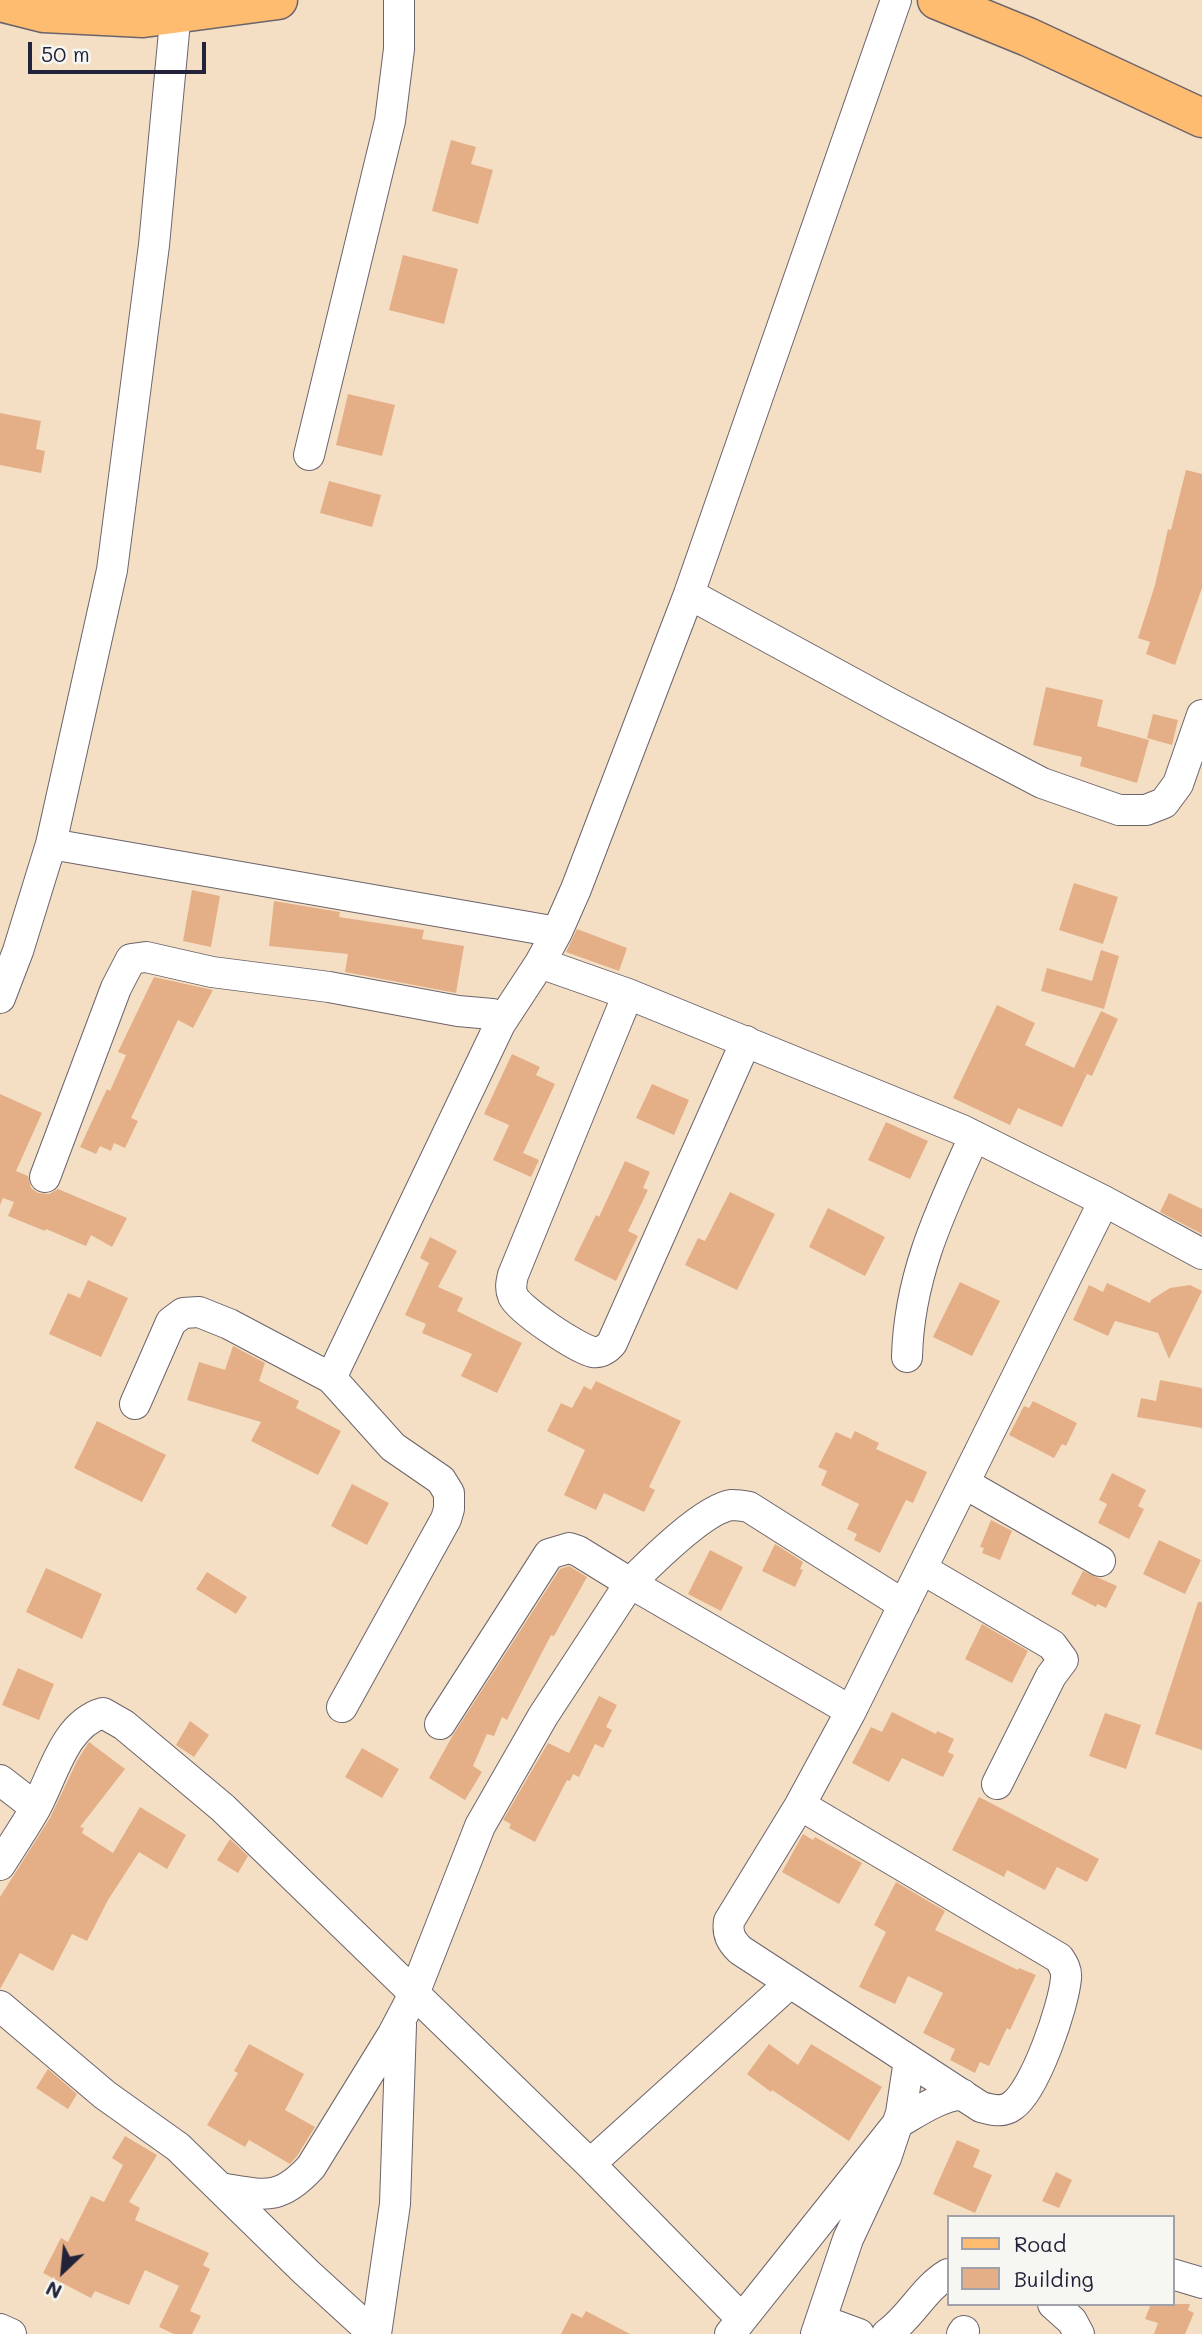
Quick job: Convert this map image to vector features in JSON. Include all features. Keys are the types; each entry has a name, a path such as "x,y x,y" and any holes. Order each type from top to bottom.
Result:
{"main road":[{"path":"0,2 44,13 143,18 177,7 278,0"},
{"path":"937,0 1028,37 1202,118"}],"street":[{"path":"309,455 390,121 399,49 399,0"},
{"path":"331,1378 500,1024 540,963 576,889 689,594 896,0"},
{"path":"0,998 18,951 51,844 112,570 154,245 177,7"},
{"path":"689,594 1042,783 1119,810 1146,810 1164,803 1178,784 1202,715"},
{"path":"51,844 557,932"},
{"path":"45,1177 116,988 131,959 146,957 212,972 329,988 458,1012 492,1014 500,1024"},
{"path":"540,963 628,994 746,1041 974,1137 1104,1201 1202,1254"},
{"path":"628,994 513,1275 511,1286 514,1298 523,1310 584,1349 596,1353 607,1349 612,1343 746,1041"},
{"path":"907,1357 908,1323 928,1242 974,1137"},
{"path":"800,1805 1059,1958 1065,1967 1066,1978 1050,2037 1035,2075 1011,2108 996,2111 981,2107 740,1950 728,1931 729,1921 800,1805 851,1711 1104,1201"},
{"path":"135,1404 171,1322 183,1313 200,1312 229,1324 331,1378 393,1447 441,1480 449,1493 446,1519 342,1707"},
{"path":"964,1483 1100,1561"},
{"path":"220,2188 255,2194 277,2193 294,2186 311,2167 408,2006 480,1826 543,1716 630,1583 672,1541 730,1505 749,1507 904,1605"},
{"path":"440,1724 549,1554 569,1548 851,1711"},
{"path":"922,1569 1052,1645 1063,1660 1051,1676 997,1784"},
{"path":"0,1866 36,1807 68,1741 91,1716 103,1713 124,1725 223,1808 408,2006 590,2164 736,2326 898,2123 930,2104 962,2094"},
{"path":"0,1780 36,1807"},
{"path":"590,2164 790,1983"},
{"path":"0,2006 105,2095 178,2147 375,2334"},
{"path":"375,2334 395,2204 408,2006"},
{"path":"859,2334 818,2327 848,2239 886,2158 898,2123 909,2060"},
{"path":"887,2334 902,2323 938,2280 946,2275"},
{"path":"1174,2275 1202,2283"},
{"path":"1058,2306 1072,2321 1079,2334"},
{"path":"0,2329 10,2334"}],"building":[{"path":"451,140 476,147 471,164 493,170 478,224 432,211"},
{"path":"403,255 458,269 444,324 389,310"},
{"path":"348,394 395,405 382,456 336,445"},
{"path":"0,413 41,421 36,449 45,451 41,473 0,465"},
{"path":"1186,470 1202,474 1202,588 1175,665 1146,654 1150,642 1138,638"},
{"path":"329,481 381,495 372,527 320,513"},
{"path":"1046,687 1103,700 1097,726 1149,740 1137,783 1080,766 1082,757 1033,745"},
{"path":"1153,714 1178,720 1172,745 1147,738"},
{"path":"1074,883 1118,897 1103,944 1059,930"},
{"path":"192,890 220,896 211,947 183,941"},
{"path":"274,901 340,912 339,917 424,930 422,939 464,946 456,993 345,972 348,954 269,946"},
{"path":"577,929 627,948 619,971 566,952"},
{"path":"1101,950 1119,956 1104,1009 1041,991 1047,968 1092,981"},
{"path":"154,977 213,990 193,1028 178,1020 131,1118 138,1121 125,1148 114,1143 111,1151 100,1146 96,1154 80,1147 126,1055 118,1052"},
{"path":"997,1005 1035,1023 1025,1045 1087,1074 1062,1127 1018,1108 1010,1125 953,1098"},
{"path":"1101,1011 1118,1019 1092,1076 1074,1068"},
{"path":"512,1054 540,1067 536,1075 555,1084 523,1153 539,1160 531,1177 493,1160 509,1125 484,1114"},
{"path":"652,1084 689,1100 674,1135 636,1118"},
{"path":"0,1094 42,1113 16,1171 28,1176 31,1188 38,1193 49,1194 58,1189 127,1218 112,1247 91,1235 86,1246 8,1216 14,1202 3,1198 0,1205"},
{"path":"886,1122 928,1141 910,1179 868,1160"},
{"path":"625,1161 650,1172 643,1188 648,1190 628,1231 638,1236 616,1281 574,1260 596,1215 599,1217"},
{"path":"730,1192 775,1214 737,1290 685,1265 698,1238 705,1241"},
{"path":"1169,1193 1202,1209 1202,1234 1160,1212"},
{"path":"828,1208 885,1237 865,1276 809,1247"},
{"path":"430,1237 457,1251 438,1287 463,1298 457,1311 522,1343 497,1393 461,1376 472,1354 422,1333 426,1324 405,1315 429,1263 420,1258"},
{"path":"88,1280 128,1298 101,1357 49,1334 68,1293 80,1298"},
{"path":"960,1282 1000,1301 972,1356 933,1337"},
{"path":"1107,1283 1150,1303 1170,1288 1190,1285 1202,1291 1169,1359 1158,1333 1115,1321 1108,1336 1073,1320 1089,1285 1103,1292"},
{"path":"233,1346 265,1363 259,1381 299,1401 296,1408 341,1431 318,1475 251,1441 261,1422 187,1400 199,1362 225,1370"},
{"path":"1160,1380 1202,1388 1202,1428 1137,1417 1141,1398 1156,1401"},
{"path":"596,1381 681,1421 649,1487 655,1490 644,1512 604,1493 596,1510 564,1495 585,1450 547,1431 561,1403 572,1408 584,1386 591,1390"},
{"path":"1033,1401 1077,1423 1066,1446 1062,1444 1054,1458 1009,1435 1024,1406 1029,1408"},
{"path":"97,1421 166,1455 142,1502 74,1468"},
{"path":"855,1431 879,1443 876,1449 927,1472 913,1503 906,1500 880,1553 854,1540 857,1534 847,1529 859,1504 821,1485 827,1471 818,1467 836,1432 851,1439"},
{"path":"1112,1473 1146,1490 1138,1506 1144,1509 1129,1539 1098,1523 1107,1504 1099,1500"},
{"path":"352,1484 389,1503 367,1545 331,1526"},
{"path":"991,1520 1012,1531 1000,1560 982,1553 984,1548 980,1547"},
{"path":"1159,1540 1201,1560 1185,1594 1143,1574"},
{"path":"775,1544 803,1562 800,1569 803,1570 795,1587 762,1571"},
{"path":"710,1550 743,1567 721,1611 688,1594"},
{"path":"569,1566 587,1577 554,1636 551,1635 507,1720 502,1717 494,1736 487,1734 473,1766 482,1772 465,1800 429,1778 453,1735 560,1569"},
{"path":"46,1568 102,1594 82,1639 26,1612"},
{"path":"1083,1571 1117,1586 1106,1608 1097,1604 1096,1607 1071,1594"},
{"path":"207,1572 247,1597 236,1614 196,1589"},
{"path":"1198,1602 1202,1602 1202,1750 1155,1734"},
{"path":"982,1624 1028,1651 1012,1683 965,1659"},
{"path":"18,1668 54,1684 39,1720 2,1705"},
{"path":"599,1696 617,1705 606,1727 612,1730 603,1748 595,1744 579,1777 573,1774 570,1781 567,1780 535,1842 509,1828 511,1824 503,1820 548,1743 569,1753"},
{"path":"892,1712 936,1734 937,1731 954,1739 948,1752 954,1755 943,1777 902,1758 889,1782 852,1763 871,1727 882,1732"},
{"path":"1105,1713 1141,1725 1126,1769 1089,1756"},
{"path":"190,1721 209,1735 194,1757 176,1745"},
{"path":"89,1742 125,1769 80,1827 84,1828 82,1833 113,1853 140,1807 186,1835 167,1869 139,1852 108,1900 87,1941 72,1934 53,1971 20,1953 0,1989 0,1897 50,1818"},
{"path":"362,1748 399,1769 382,1798 345,1777"},
{"path":"979,1797 1099,1859 1087,1882 1057,1867 1045,1890 1007,1870 1004,1877 952,1850"},
{"path":"803,1834 813,1840 815,1837 862,1863 839,1904 782,1872"},
{"path":"230,1839 248,1856 238,1873 217,1860"},
{"path":"896,1882 945,1911 935,1930 1018,1970 1019,1968 1036,1975 1010,2030 1007,2028 989,2066 980,2062 975,2073 950,2060 955,2049 923,2033 943,1993 908,1976 895,2004 859,1987 886,1932 874,1925"},
{"path":"249,2044 304,2074 285,2110 315,2127 290,2164 249,2140 245,2147 207,2125 238,2073 234,2071"},
{"path":"769,2044 798,2065 811,2044 882,2087 849,2141 747,2074"},
{"path":"48,2069 77,2094 68,2109 36,2088"},
{"path":"125,2136 157,2155 129,2202 140,2208 135,2220 209,2253 203,2265 210,2269 190,2311 201,2316 192,2334 174,2334 159,2327 179,2286 145,2270 129,2305 95,2291 91,2298 43,2273 61,2238 68,2242 91,2196 104,2202 123,2165 112,2158"},
{"path":"957,2140 980,2150 973,2167 992,2175 975,2213 933,2194"},
{"path":"1056,2172 1072,2180 1059,2208 1042,2201"},
{"path":"1190,2304 1188,2310 1194,2313 1185,2334 1154,2334 1158,2323 1145,2319 1150,2306"},
{"path":"586,2311 630,2334 561,2334 572,2313 582,2318"}]}
